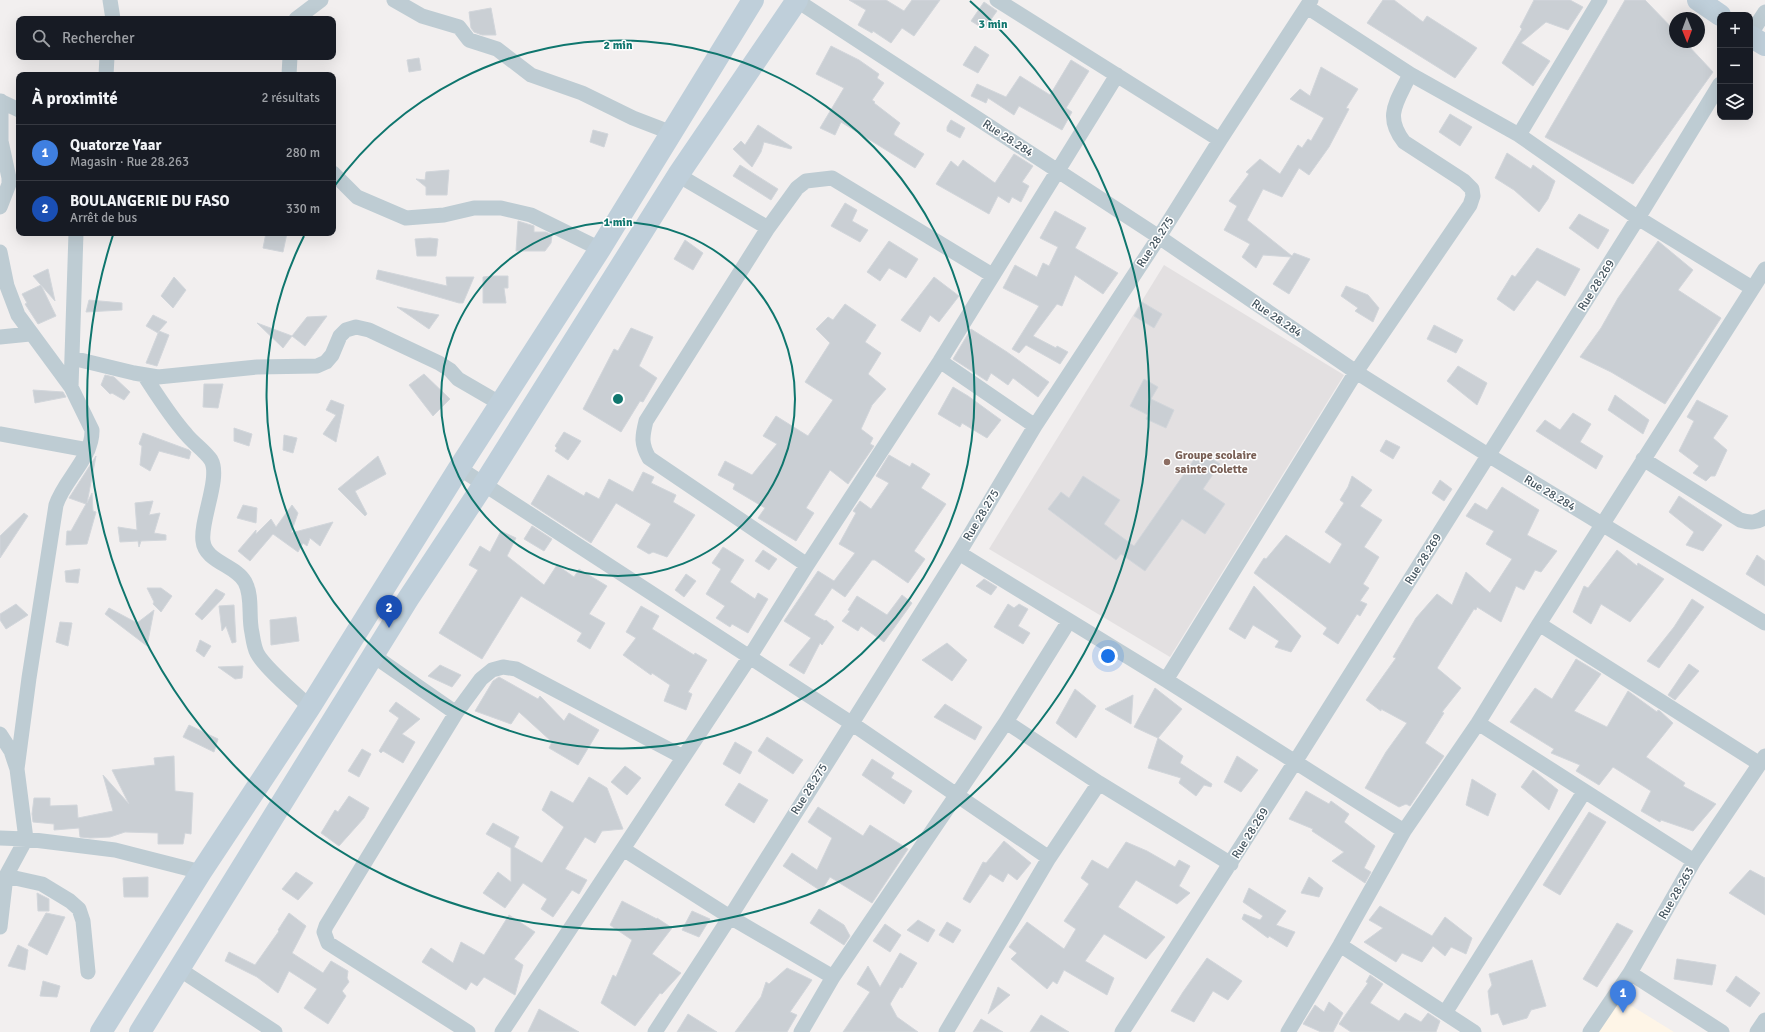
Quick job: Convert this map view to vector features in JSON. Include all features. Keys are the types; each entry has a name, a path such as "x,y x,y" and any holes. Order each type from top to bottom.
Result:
{"main road":[{"path":"101,1032 201,872 310,707 459,468 600,249 753,0"},
{"path":"140,1032 408,599 484,484 678,175 797,0"},
{"path":"1698,0 1717,13"},
{"path":"1753,37 1765,45"}],"street":[{"path":"110,0 113,16"},
{"path":"296,16 300,0"},
{"path":"299,16 321,0"},
{"path":"394,0 422,16 459,27 468,40 497,49 531,75 582,93 633,118 672,133"},
{"name":"Rue 28.284","path":"797,0 1159,237 1356,372 1488,455 1765,623"},
{"path":"997,0 1220,140"},
{"path":"1519,135 1600,0"},
{"path":"1309,3 1410,74 1519,135 1638,218 1752,288"},
{"name":"Rue 28.275","path":"655,1032 730,917 850,723 959,552 1035,426 1159,237 1309,3"},
{"path":"1753,30 1765,12"},
{"path":"106,72 107,60"},
{"path":"288,72 290,60"},
{"path":"1166,680 1356,372 1470,205 1473,196 1472,189 1464,181 1404,142 1397,133 1393,123 1392,113 1410,74"},
{"path":"502,1032 749,658 807,565 940,361 992,275 1059,171 1117,75"},
{"name":"Rue 28.269","path":"1122,1032 1231,864 1638,218 1717,89"},
{"path":"0,207 9,184 9,178 2,141 0,101 16,109"},
{"path":"678,175 768,228"},
{"path":"336,176 357,197 406,218 444,215 478,207 506,208 531,215 600,249"},
{"path":"807,565 649,458 643,448 642,436 646,421 768,228 797,188 806,181 832,178 992,275"},
{"path":"71,387 76,236"},
{"path":"0,252 7,286 18,315 30,334 71,387 92,430 92,438 88,450 63,488 56,505 29,678 18,769 26,839 6,876 0,926"},
{"path":"1288,1032 1340,945 1404,831 1478,724 1602,524 1765,269"},
{"path":"72,358 158,377 257,367 321,365 332,355 340,336 346,330 356,327 369,330 440,363 458,378 501,404"},
{"path":"0,337 30,334"},
{"path":"940,361 1035,426"},
{"path":"144,375 169,414 186,435 211,461 213,470 212,482 203,541 207,551 236,572 245,581 248,593 252,632 257,654 266,666 310,707"},
{"path":"0,434 88,450"},
{"path":"1643,460 1740,520 1749,522 1758,521 1765,517"},
{"path":"459,468 850,723 1049,858"},
{"path":"959,552 1166,680 1404,831"},
{"path":"801,1032 833,977 955,795 1006,722 1069,621"},
{"path":"1539,624 1762,760"},
{"path":"374,656 456,713"},
{"path":"468,1032 328,943 324,932 326,926 456,713 481,679 492,670 503,667 516,669 683,757"},
{"path":"1006,722 1231,864"},
{"path":"1478,724 1694,861"},
{"path":"0,734 11,751 18,769"},
{"name":"Rue 28.263","path":"1590,1032 1630,973 1694,861 1762,760"},
{"path":"946,1032 1049,858 1099,782"},
{"path":"1445,1013 1584,792"},
{"path":"0,838 26,839 115,850 201,872"},
{"path":"623,849 730,917 833,977"},
{"path":"6,876 42,884 70,901 79,909 82,921 88,972"},
{"path":"1340,945 1474,1032"},
{"path":"179,969 275,1032"},
{"path":"1630,973 1722,1032"},
{"path":"1757,1032 1765,1020"}],"shaded area":[{"name":"Groupe scolaire sainte Colette","path":"1164,265 1344,375 1170,657 989,549"},
{"path":"1614,995 1674,1032 1591,1032"}],"building":[{"path":"849,0 886,0 904,11 912,0 940,0 914,36 902,28 891,43 873,31 872,33 858,25 866,10"},
{"path":"1383,0 1394,0 1423,22 1427,16 1477,48 1455,78 1367,23"},
{"path":"1534,0 1570,0 1583,7 1568,30 1546,22 1521,43 1550,61 1533,86 1502,63 1522,29 1520,27"},
{"path":"1625,0 1645,0 1669,25 1669,48 1691,48 1713,72 1633,184 1545,137"},
{"path":"984,2 997,11 984,29 971,21"},
{"path":"491,8 496,35 482,35 474,32 471,28 469,12"},
{"path":"831,46 859,60 879,74 877,78 884,83 872,100 900,123 894,135 924,154 915,168 841,122 835,135 820,128 844,88 816,74"},
{"path":"975,46 989,55 978,73 963,65"},
{"path":"419,58 421,70 409,72 407,60"},
{"path":"1071,60 1089,71 1066,108 1072,112 1062,130 1019,106 1014,115 988,98 986,103 971,96 977,84 1006,97 1020,76 1050,95"},
{"path":"1321,67 1358,89 1346,108 1349,109 1329,147 1309,175 1299,168 1282,197 1263,189 1247,220 1292,256 1294,253 1310,259 1289,294 1273,284 1291,257 1263,255 1256,268 1242,257 1250,244 1224,230 1237,206 1229,201 1249,174 1246,172 1260,159 1280,174 1298,145 1302,148 1308,139 1311,141 1324,118 1290,99 1300,89 1310,96"},
{"path":"1450,114 1472,127 1460,146 1439,132"},
{"path":"951,120 965,128 960,138 947,131 947,127"},
{"path":"758,125 792,147 791,149 764,142 761,152 752,167 733,149 741,141 745,145"},
{"path":"593,130 608,134 604,147 590,142"},
{"path":"1507,153 1531,169 1533,165 1555,181 1548,199 1539,212 1514,190 1495,178"},
{"path":"1014,154 1033,166 1022,182 1029,186 1021,202 1012,197 1009,203 998,196 989,214 936,184 951,161 958,167 963,160 995,183"},
{"path":"740,165 778,189 771,200 733,176"},
{"path":"449,170 447,195 426,195 426,187 416,179 425,180 426,172"},
{"path":"845,203 857,210 852,221 868,230 860,242 831,226"},
{"path":"1055,211 1086,228 1075,248 1118,273 1103,294 1075,275 1062,306 1057,304 1033,336 1056,348 1057,346 1068,352 1060,364 1026,345 1019,353 1012,349 1039,306 1003,288 1015,265 1037,277 1043,263 1049,266 1058,247 1040,238"},
{"path":"1579,214 1609,230 1598,249 1569,228"},
{"path":"518,221 534,226 534,232 546,232 552,235 551,243 545,251 516,251"},
{"path":"265,236 286,236 283,252 263,248"},
{"path":"415,239 438,239 436,256 417,256"},
{"path":"685,240 703,253 693,270 674,259"},
{"path":"889,241 918,259 906,278 889,268 880,281 867,272"},
{"path":"1658,241 1693,270 1678,290 1721,318 1665,404 1611,372 1580,357 1601,328 1618,298"},
{"path":"1537,248 1580,269 1565,296 1537,280 1514,311 1497,299 1512,275 1515,277"},
{"path":"48,269 55,301 33,276"},
{"path":"378,270 447,286 446,277 474,277 463,303 459,303 376,279"},
{"path":"508,276 508,288 504,288 506,303 483,303 483,277"},
{"path":"174,277 186,290 173,308 161,296"},
{"path":"934,277 959,296 939,322 930,315 920,332 901,320"},
{"path":"41,285 56,316 38,324 25,304 27,303 22,294"},
{"path":"1346,286 1368,295 1379,308 1373,322 1355,311 1358,308 1341,296"},
{"path":"89,300 122,303 122,310 86,312"},
{"path":"1142,302 1162,314 1154,328 1134,316"},
{"path":"845,304 876,325 865,342 881,353 868,374 886,389 872,405 861,429 873,438 870,444 874,446 848,484 830,470 806,508 814,513 796,541 758,518 765,508 733,489 735,484 718,475 725,461 752,475 777,444 763,436 776,416 808,436 833,400 805,382 830,343 816,329 828,317 833,320"},
{"path":"397,307 439,315 429,329"},
{"path":"153,315 167,322 158,333 146,326"},
{"path":"327,316 305,346 292,336 307,317"},
{"path":"257,323 292,336 283,348"},
{"path":"1434,325 1463,340 1456,353 1427,339"},
{"path":"631,328 653,337 639,366 657,378 643,402 640,401 621,432 583,409 614,349 618,351"},
{"path":"971,329 1007,352 1049,382 1038,397 1013,378 1008,385 991,373 987,381 953,359"},
{"path":"159,331 169,335 157,366 146,363"},
{"path":"1458,366 1487,383 1477,405 1447,381"},
{"path":"424,374 450,399 433,416 409,385"},
{"path":"105,375 114,377 130,392 124,400 112,393 110,394 101,385"},
{"path":"1144,379 1158,387 1151,399 1174,410 1166,428 1146,419 1148,415 1130,406"},
{"path":"204,384 223,384 218,408 203,407"},
{"path":"953,387 1001,420 987,438 962,423 960,427 938,414"},
{"path":"33,390 63,392 66,397 35,403"},
{"path":"1615,395 1649,420 1643,434 1608,410"},
{"path":"331,400 344,405 336,442 323,434 336,415 326,410"},
{"path":"1697,400 1728,416 1713,438 1727,450 1715,476 1711,476 1706,481 1693,473 1699,466 1679,451 1694,421 1687,417"},
{"path":"1573,413 1591,424 1580,442 1603,456 1596,469 1536,431 1545,420 1560,430"},
{"path":"234,428 252,434 249,446 234,441"},
{"path":"564,432 581,441 568,460 555,451 557,448 555,446"},
{"path":"143,433 189,450 191,452 189,459 159,451 150,471 140,465 142,446 139,444"},
{"path":"284,435 297,438 293,453 283,450"},
{"path":"1386,440 1400,447 1393,459 1380,451"},
{"path":"1200,451 1220,464 1203,489 1225,504 1205,534 1182,519 1145,571 1121,554 1116,560 1048,509 1061,492 1069,498 1083,476 1120,500 1104,524 1134,546"},
{"path":"889,455 910,467 912,463 930,474 921,488 946,504 914,551 925,559 908,583 875,560 872,560 845,597 832,588 814,615 825,621 826,620 834,627 822,645 820,643 804,674 789,665 811,638 784,621 818,571 834,581 855,553 839,544 856,513 853,511 860,501 871,509 889,483 876,476"},
{"path":"96,456 87,503 92,493 93,511 96,512 87,544 66,545 67,531 71,531 86,504 69,498"},
{"path":"378,456 386,474 355,491 367,514 365,516 338,489"},
{"path":"643,472 654,477 651,483 676,495 673,502 695,515 667,557 653,552 649,554 637,547 651,524 616,503 591,543 531,504 548,475 584,496 586,492 599,499 609,479 633,492"},
{"path":"1352,476 1372,490 1360,506 1382,520 1364,547 1379,557 1363,584 1369,588 1360,601 1367,604 1360,616 1357,614 1338,644 1323,634 1327,628 1254,573 1264,558 1266,559 1286,535 1330,564 1342,544 1325,532 1344,503 1340,500 1348,487"},
{"path":"1440,480 1452,489 1444,501 1432,493"},
{"path":"1502,487 1539,510 1527,535 1557,551 1541,572 1535,570 1524,590 1516,586 1501,622 1477,607 1476,610 1474,609 1437,668 1461,688 1442,712 1444,713 1425,743 1444,756 1410,806 1406,804 1399,807 1365,788 1386,752 1407,723 1381,709 1381,711 1366,700 1396,658 1393,657 1416,618 1437,594 1452,605 1466,572 1490,593 1512,559 1486,544 1494,531 1466,516 1475,503 1487,510"},
{"path":"1679,496 1722,525 1703,551 1686,545 1694,532 1669,512"},
{"path":"153,501 149,515 160,513 154,533 166,535 166,540 141,541 139,547 138,541 120,542 118,527 137,530 135,503"},
{"path":"243,505 257,508 256,523 237,518"},
{"path":"292,505 298,513 291,533 333,522 320,546 310,538 307,546 303,543 298,552 273,534 250,561 238,551 256,530 256,534 271,519 276,527"},
{"path":"24,513 28,516 0,558 0,536"},
{"path":"532,526 552,539 544,551 524,539"},
{"path":"501,531 516,538 507,556 544,585 557,565 574,577 579,569 607,586 589,614 605,623 590,649 577,641 582,633 521,596 482,659 439,633 478,570 469,565 480,546 490,552"},
{"path":"723,547 744,560 730,582 755,599 758,593 768,599 748,633 732,624 730,627 716,618 725,606 706,594 721,569 712,563"},
{"path":"763,550 777,559 769,570 755,561"},
{"path":"1617,550 1637,566 1638,563 1664,579 1630,622 1601,604 1591,624 1573,612 1584,586 1588,588"},
{"path":"1757,555 1765,561 1765,586 1746,574"},
{"path":"80,569 78,583 66,582 65,571"},
{"path":"686,574 696,581 684,597 675,590"},
{"path":"984,579 997,587 991,595 976,586"},
{"path":"1254,586 1301,636 1291,652 1275,647 1279,641 1253,625 1245,639 1229,629"},
{"path":"147,588 161,588 172,596 161,612 153,604 154,602"},
{"path":"216,589 225,594 202,620 195,614"},
{"path":"902,595 912,603 884,642 861,626 858,631 842,621 850,611 848,610 857,596 887,615"},
{"path":"1692,599 1704,607 1659,668 1647,661 1674,627"},
{"path":"16,604 28,615 6,629 0,620 0,614"},
{"path":"1008,604 1014,608 1019,604 1028,609 1018,626 1030,633 1023,644 994,627"},
{"path":"234,605 236,642 232,643 226,626 222,631 219,606"},
{"path":"641,606 659,616 652,629 694,655 695,653 707,660 688,692 692,694 686,710 664,701 670,685 652,673 651,675 623,655 636,638 626,632"},
{"path":"109,608 137,623 154,610 147,646 105,614"},
{"path":"296,617 299,641 271,645 270,620"},
{"path":"60,622 72,623 68,646 56,642"},
{"path":"200,640 211,646 204,657 196,651"},
{"path":"947,643 967,660 952,681 922,660"},
{"path":"1576,659 1601,674 1574,711 1607,727 1628,691 1657,712 1658,710 1660,711 1673,723 1646,757 1685,783 1683,786 1716,804 1693,831 1661,820 1660,822 1641,811 1651,791 1613,767 1599,785 1576,771 1580,765 1551,753 1554,749 1510,722 1535,688 1552,699"},
{"path":"1689,664 1699,671 1675,700 1668,695"},
{"path":"440,665 461,675 452,687 428,676"},
{"path":"243,666 242,678 235,679 218,667"},
{"path":"499,677 538,699 540,696 564,721 569,713 599,730 578,765 549,748 552,742 519,712 511,724 475,711 493,681"},
{"path":"1155,688 1182,709 1158,738 1134,727"},
{"path":"1075,689 1096,706 1076,738 1056,723"},
{"path":"1133,695 1131,724 1105,709"},
{"path":"396,702 420,719 402,734 415,742 403,763 383,751 381,753 379,751 399,718 389,711"},
{"path":"945,704 982,727 975,740 934,717"},
{"path":"189,725 218,739 214,752 183,737"},
{"path":"767,737 803,760 793,774 758,751"},
{"path":"1158,738 1183,756 1180,763 1212,784 1211,787 1204,785 1196,796 1179,783 1181,778 1148,768"},
{"path":"735,742 752,752 740,774 723,764"},
{"path":"362,749 371,754 359,777 348,771"},
{"path":"174,756 175,791 193,793 191,834 185,833 183,844 158,844 158,833 125,832 110,837 80,837 79,828 54,830 54,824 33,822 32,814 34,798 50,798 50,806 77,805 78,818 113,811 103,775 129,804 112,770 155,765 154,758"},
{"path":"1237,756 1258,770 1241,792 1224,782"},
{"path":"872,759 894,773 891,778 912,791 904,804 862,775"},
{"path":"625,766 641,778 627,795 611,782"},
{"path":"1533,770 1558,790 1549,810 1521,787"},
{"path":"589,777 607,788 623,829 602,831 595,843 585,837 565,869 587,880 579,894 572,890 553,917 541,909 547,899 523,883 505,908 483,893 498,872 511,882 511,848 486,834 493,823 519,837 514,847 542,863 564,827 542,810 551,791 573,803"},
{"path":"1472,779 1496,794 1488,816 1466,805"},
{"path":"739,783 768,800 754,823 725,805"},
{"path":"1306,791 1329,804 1331,801 1349,814 1344,822 1375,846 1364,868 1371,872 1365,883 1332,861 1344,852 1312,831 1313,829 1289,819"},
{"path":"349,796 369,808 364,818 339,846 321,833 335,810 338,812"},
{"path":"818,807 863,836 870,825 908,849 872,903 830,877 821,891 783,866 792,853 817,870 832,838 808,822"},
{"path":"1589,812 1606,822 1560,895 1543,885"},
{"path":"1004,841 1031,863 1017,880 1008,873 1003,882 990,874 970,903 963,899 983,862 986,863"},
{"path":"1126,842 1147,851 1175,867 1179,860 1190,866 1179,886 1190,893 1177,904 1136,880 1118,907 1165,937 1146,959 1104,934 1085,961 1114,978 1107,995 1064,970 1057,984 1053,981 1047,989 1011,959 1017,953 1009,947 1027,922 1064,949 1076,929 1064,921 1089,884 1081,878 1092,860 1108,869"},
{"path":"1750,870 1765,878 1765,915 1729,893"},
{"path":"296,872 313,883 298,900 282,889"},
{"path":"148,877 148,897 124,897 123,878"},
{"path":"1309,877 1323,888 1319,897 1301,893"},
{"path":"1249,888 1286,911 1276,925 1295,932 1287,947 1269,936 1268,938 1242,919 1244,914 1260,920 1263,916 1243,902"},
{"path":"37,893 49,899 49,911 38,911"},
{"path":"622,901 657,918 672,928 652,954 681,973 662,994 660,993 635,1026 601,1003 613,975 616,977 632,940 610,925"},
{"path":"1380,906 1432,936 1445,917 1472,938 1466,954 1451,947 1445,956 1433,946 1422,962 1402,953 1396,962 1364,942 1383,928 1369,920"},
{"path":"819,909 844,925 850,936 844,945 810,923"},
{"path":"692,911 710,919 699,937 682,930"},
{"path":"46,913 65,917 47,955 28,945"},
{"path":"289,913 306,926 292,953 323,973 331,961 348,971 347,978 349,982 342,991 346,996 328,1024 304,1008 317,989 289,971 278,993 257,977 225,961 229,952 255,965 279,931 278,930"},
{"path":"509,915 535,932 514,959 523,965 515,995 484,977 477,986 471,982 466,990 422,962 431,948 453,963 461,942 484,955"},
{"path":"918,920 935,930 928,942 907,930"},
{"path":"947,922 961,930 953,943 939,935"},
{"path":"1617,923 1633,931 1597,987 1583,979"},
{"path":"885,924 901,935 890,952 873,941"},
{"path":"18,945 28,950 25,970 8,966"},
{"path":"900,953 917,963 902,988 900,987 890,1004 897,1017 918,1032 843,1032 870,992 857,984 868,966 880,987"},
{"path":"1207,958 1242,981 1228,1000 1213,991 1194,1022 1171,1011"},
{"path":"1677,959 1716,965 1712,985 1674,979"},
{"path":"1532,960 1546,1006 1531,1010 1527,1018 1503,1025 1498,1013 1491,1015 1488,991 1492,985 1489,974"},
{"path":"787,968 812,980 790,1012 797,1015 787,1032 735,1032 761,997 766,982 769,984"},
{"path":"1370,975 1383,984 1370,1003 1399,1021 1405,1013 1421,1022 1428,1013 1440,1021 1436,1032 1351,1032 1339,1024 1368,983 1366,982"},
{"path":"1736,976 1760,993 1750,1007 1726,991"},
{"path":"43,981 60,986 57,997 40,996"},
{"path":"998,987 1010,995 988,1014"},
{"path":"1329,1002 1343,1013 1333,1032 1321,1032 1303,1024 1315,1005 1324,1012"},
{"path":"539,1009 546,1013 579,1032 528,1032"},
{"path":"688,1014 717,1032 677,1032"},
{"path":"1041,1015 1069,1032 1030,1032"},
{"path":"981,1019 1003,1032 973,1032"}],"place":[{"name":"Groupe scolaire sainte Colette","path":"1167,462"},
{"name":"BOULANGERIE DU FASO","path":"389,628"},
{"name":"Quatorze Yaar","path":"1623,1013"}]}
